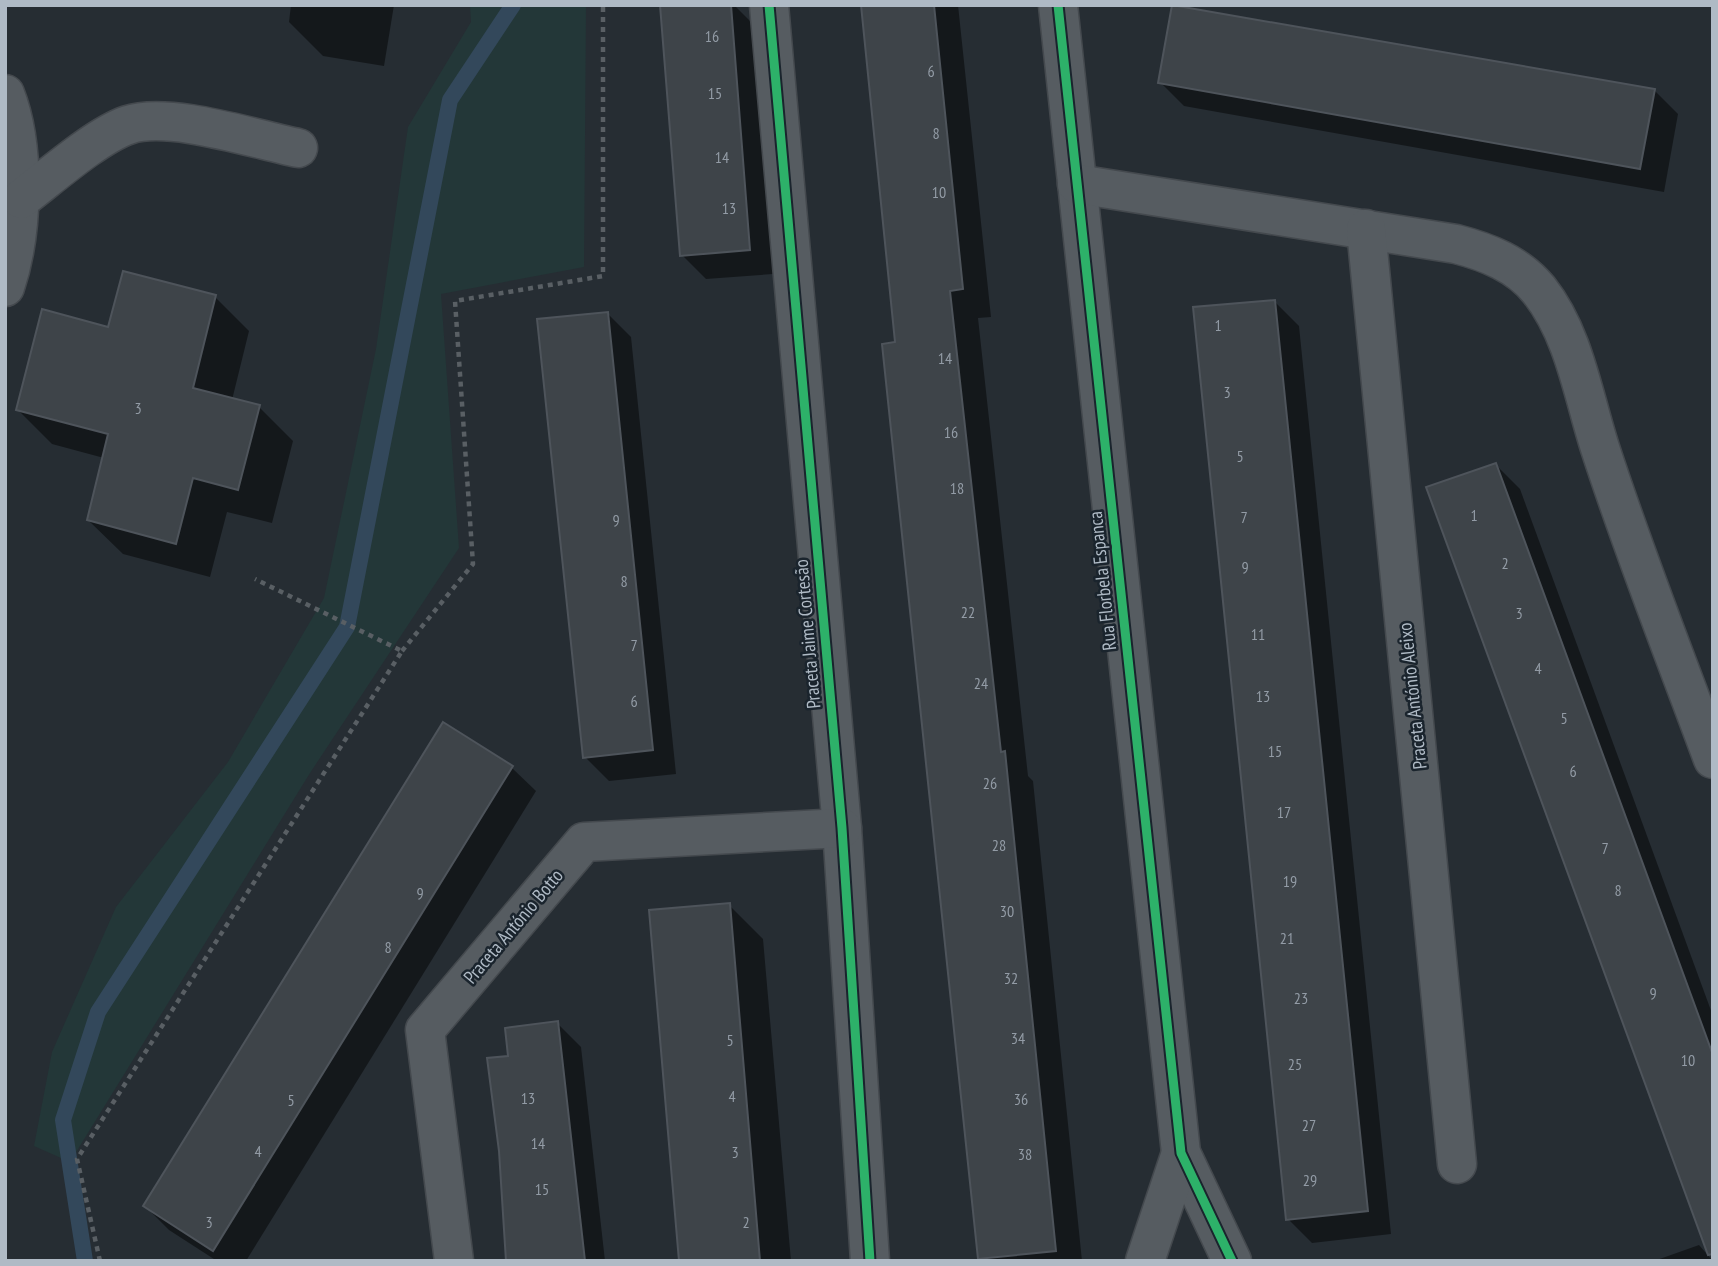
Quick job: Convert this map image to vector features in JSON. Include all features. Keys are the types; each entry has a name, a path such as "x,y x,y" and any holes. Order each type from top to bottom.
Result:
{"street":[{"name":"Praceta Jaime Cortesão","path":"769,5 842,828 870,1261"},
{"name":"Rua Florbela Espanca","path":"1058,5 1181,1153"},
{"path":"5,94 11,109 21,199 13,263 5,287"},
{"path":"21,199 105,138 127,126 140,123 177,122 298,148"},
{"path":"1077,184 1366,229 1486,252 1513,267 1537,287 1555,313 1568,341 1600,449 1713,759"},
{"name":"Praceta António Aleixo","path":"1366,229 1457,1164"},
{"name":"Praceta António Botto","path":"454,1261 425,1031 584,842 842,828"},
{"path":"1145,1261 1181,1153"},
{"path":"1181,1153 1233,1261"}],"path":[{"path":"100,1261 77,1159 402,651 472,564 455,301 603,276 603,5"},
{"path":"255,579 402,651"}],"green space":[{"path":"470,5 586,5 584,267 441,294 459,548 310,773 70,1162 34,1146 52,1052 116,907 228,762 324,598 376,349 408,127 471,22"}],"building":[{"path":"660,5 731,5 750,250 680,256"},
{"path":"861,5 934,5 963,289 950,291 1001,752 1005,751 1056,1251 978,1259 882,344 895,342"},
{"path":"1172,5 1655,89 1640,169 1158,83"},
{"path":"123,271 216,295 193,388 260,405 238,490 193,478 176,544 87,520 108,434 16,410 42,309 108,327"},
{"path":"1275,300 1368,1211 1286,1220 1193,307"},
{"path":"608,312 653,750 583,758 537,319"},
{"path":"1496,463 1713,1055 1713,1254 1708,1255 1426,487"},
{"path":"443,722 513,766 213,1251 143,1206"},
{"path":"730,903 760,1261 679,1261 649,910"},
{"path":"558,1021 585,1261 506,1261 499,1151 487,1058 508,1056 505,1028"}],"waterway":[{"path":"85,1261 63,1120 98,1012 347,627 450,100 513,5"}],"cycle path":[{"path":"769,5 842,828 870,1261"},
{"path":"1058,5 1181,1153 1232,1261"}]}
